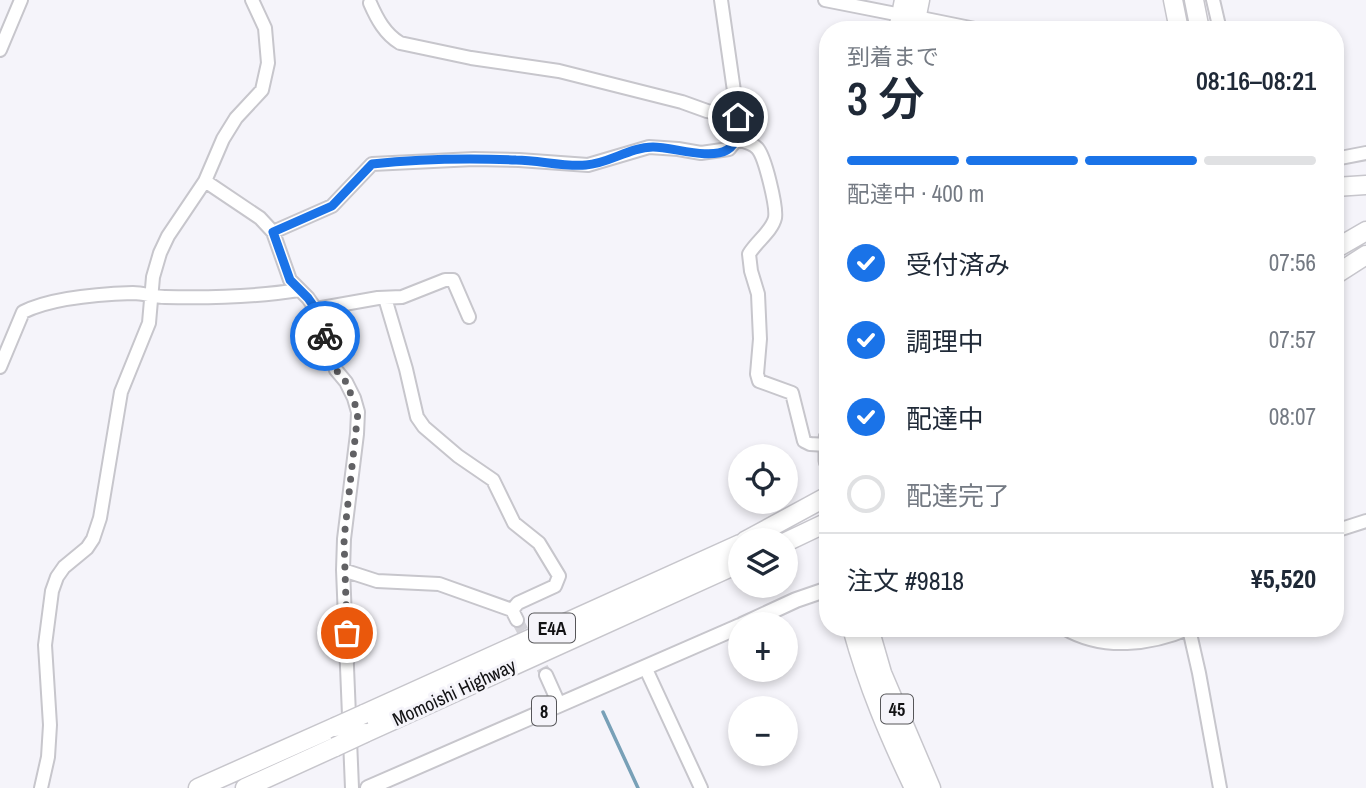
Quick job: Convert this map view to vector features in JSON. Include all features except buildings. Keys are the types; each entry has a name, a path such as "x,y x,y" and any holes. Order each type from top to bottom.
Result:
{"highway":[{"path":"1173,0 1177,21"},
{"path":"1194,0 1198,21"},
{"path":"1344,186 1366,185"},
{"path":"1344,244 1366,231"},
{"path":"1344,267 1366,254"},
{"path":"774,528 819,504"},
{"path":"798,538 819,530"},
{"name":"Momoishi Highway","path":"198,788 728,552"},
{"name":"Momoishi Highway","path":"245,788 365,733 728,552"},
{"name":"45","path":"854,637 880,717 914,788"},
{"name":"45","path":"872,637 882,673 931,788"}],"main road":[{"name":"8","path":"770,612 819,592"},
{"name":"8","path":"368,788 728,631"}],"street":[{"path":"0,50 21,0"},
{"path":"273,232 332,206 372,164 485,159 588,166 649,147 701,153 729,149 737,139 739,127 721,0"},
{"path":"825,0 937,21"},
{"path":"1213,0 1218,21"},
{"path":"370,1 376,18 390,37 400,43 471,58 559,71 738,117"},
{"path":"41,788 48,757 50,725 45,645 52,591 64,566 87,548 93,539 100,518 121,392 149,323 153,277 168,236 205,181 223,139 236,118 256,100 264,82 268,63 265,28 256,2"},
{"path":"737,139 757,149 762,157 775,207 771,226 749,254 758,295 760,340 757,374 759,381 792,393 804,441 819,445"},
{"path":"1344,157 1366,153"},
{"path":"205,181 260,218 273,232 285,269 316,309 336,370 346,382 358,412 343,570 352,788"},
{"path":"316,309 402,297 446,280 453,280 470,317"},
{"path":"0,367 23,312 37,305 136,293 151,296 250,296 299,290"},
{"path":"343,570 377,581 439,584 514,615 518,603 555,586 559,576 539,543 514,523 494,480 458,456 424,427 417,417 385,298"},
{"path":"1344,528 1366,521"},
{"path":"1088,637 1101,642 1131,644 1167,637"},
{"path":"1192,637 1220,788"},
{"path":"645,667 701,788"},
{"path":"545,675 559,704"}],"waterway":[{"path":"603,712 638,788"}],"tunnel":[{"path":"517,620 546,675"}],"way so far":[{"path":"325,336 336,370 346,382 358,412 344,539 347,633"}],"route":[{"path":"325,336 317,311 290,280 273,232 332,206 347,192 363,170 372,164 474,159 588,166 649,147 701,153 720,152 729,149 737,139 738,117"}]}
